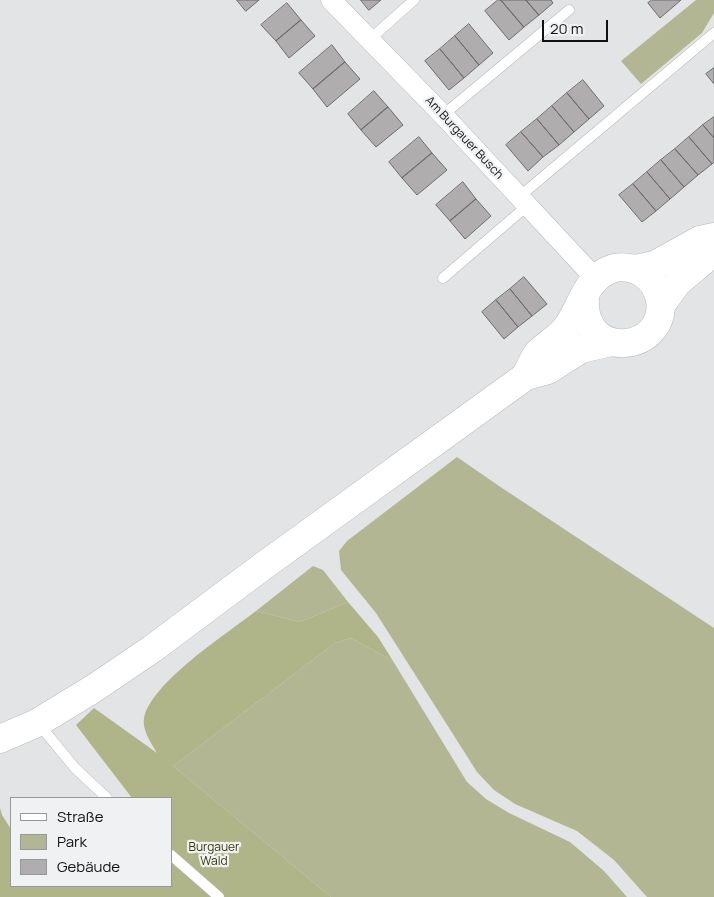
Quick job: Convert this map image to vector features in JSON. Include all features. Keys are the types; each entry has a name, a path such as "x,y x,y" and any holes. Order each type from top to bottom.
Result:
{"main road":[{"path":"526,376 537,354 566,328 590,287 601,273 612,268 635,269 654,265 700,240 714,237"},
{"path":"660,305 678,282 709,256 714,246"},
{"path":"590,287 584,308 586,319 592,329 600,337 611,342 621,344 631,342 649,333 659,315 660,305 659,294 653,283 635,269"},
{"path":"0,739 37,723 93,689 152,649 526,376 548,370 581,349 611,342"}],"street":[{"name":"Am Burgauer Busch","path":"332,0 443,115 523,202 590,287"}],"lane":[{"path":"369,40 414,0"},
{"path":"443,115 569,10"},
{"path":"443,278 523,202 714,33"},
{"path":"37,723 75,768 107,797"},
{"path":"172,856 219,897"}],"green space":[{"path":"696,0 714,0 714,13 702,33 641,84 621,61"},
{"path":"457,457 714,628 714,897 647,897 614,860 577,831 515,804 494,790 477,772 376,613 341,570 339,551 347,541"},
{"path":"313,566 323,570 348,602 300,622 256,611"},
{"name":"Burgauer Wald","path":"348,602 378,637 393,661 351,638 335,643 173,766 331,897 0,897 0,808 10,827 10,887 172,887 172,797 131,797 76,725 94,708 157,753 145,730 145,714 152,700 163,686 178,672 256,611 300,622"},
{"path":"351,638 393,661 467,782 486,799 509,813 570,842 604,871 627,897 331,897 173,766 335,643"}],"building":[{"path":"237,0 259,0 246,11"},
{"path":"361,0 381,0 369,10"},
{"path":"498,0 501,0 524,27 509,40 485,11"},
{"path":"501,0 526,0 539,15 524,27"},
{"path":"526,0 551,0 553,3 539,15"},
{"path":"652,0 681,0 660,18 648,3"},
{"path":"287,3 301,20 276,41 261,25"},
{"path":"301,20 315,36 289,58 276,41"},
{"path":"469,24 493,53 479,65 455,36"},
{"path":"455,36 479,65 464,78 440,49"},
{"path":"332,45 345,62 313,89 299,73"},
{"path":"440,49 464,78 449,90 425,61"},
{"path":"345,62 360,79 327,107 313,89"},
{"path":"714,68 714,84 706,74"},
{"path":"583,80 604,106 589,119 567,93"},
{"path":"374,91 388,107 361,130 348,114"},
{"path":"567,93 589,119 574,132 552,106"},
{"path":"552,106 574,132 559,145 537,119"},
{"path":"388,107 403,125 376,147 361,130"},
{"path":"714,117 714,138 703,125"},
{"path":"537,119 559,145 543,157 521,132"},
{"path":"703,125 714,138 714,162 712,164 689,137"},
{"path":"521,132 543,157 528,171 506,145"},
{"path":"419,137 432,153 402,178 389,162"},
{"path":"689,137 712,164 698,175 675,149"},
{"path":"675,149 698,175 684,187 661,160"},
{"path":"432,153 447,170 417,195 402,178"},
{"path":"661,160 684,187 670,199 647,172"},
{"path":"647,172 670,199 656,211 633,184"},
{"path":"463,182 476,199 450,221 436,205"},
{"path":"633,184 656,211 642,222 619,195"},
{"path":"476,199 491,216 465,239 450,221"},
{"path":"524,277 547,304 532,316 510,289"},
{"path":"510,289 532,316 518,327 496,300"},
{"path":"496,300 518,327 504,339 482,312"}]}
